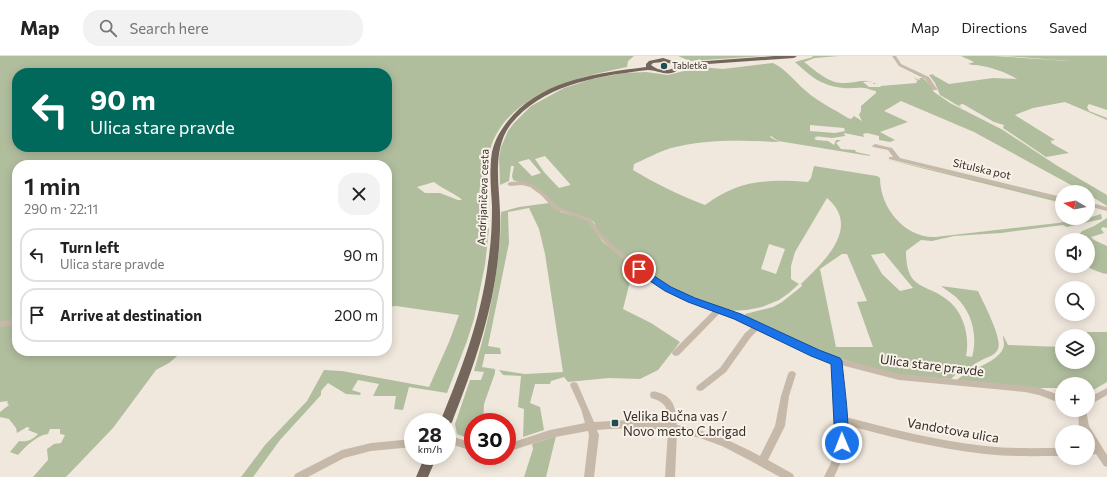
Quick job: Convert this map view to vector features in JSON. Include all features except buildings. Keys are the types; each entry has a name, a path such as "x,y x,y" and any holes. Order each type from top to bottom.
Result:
{"main road":[{"path":"650,68 648,65 649,63 657,58 678,65 794,56"},
{"name":"Andrijaničeva cesta","path":"450,413 460,389 476,342 486,303 493,263 496,216 495,156 498,143 504,131 515,115 534,100 571,83 602,75 650,68 657,71 671,71 677,69 678,65"},
{"path":"422,477 427,465"}],"street":[{"path":"894,56 897,62 927,78 935,89"},
{"name":"Situlska pot","path":"875,146 890,149 898,160"},
{"name":"Situlska pot","path":"890,158 1055,197"},
{"name":"Ulica stare pravde","path":"510,184 522,183 532,186 543,194 556,208 589,220 603,239 639,269 668,289 691,300 720,309 815,353 836,361 899,377 1025,389 1055,397"},
{"path":"1095,205 1107,208"},
{"path":"676,353 720,309"},
{"path":"0,324 12,323"},
{"path":"700,388 723,370 748,335 757,326"},
{"path":"829,477 838,458 842,443 836,361"},
{"path":"762,462 780,426 786,390 792,374"},
{"path":"574,385 594,435 589,477"},
{"path":"1095,398 1107,391"},
{"path":"654,395 660,396 668,402 673,428 670,477"},
{"name":"Vandotova ulica","path":"841,420 917,438 976,449 1055,452"},
{"path":"516,445 548,435 592,427 651,425 673,428 716,439 788,477"},
{"path":"300,477 342,454 371,447 404,444"},
{"path":"1095,453 1107,463"}],"green space":[{"path":"0,56 634,56 628,61 627,67 587,76 546,91 527,102 511,115 498,131 488,159 486,181 486,226 489,229 485,265 474,319 447,393 409,387 403,410 394,409 396,396 373,396 379,384 358,380 352,390 361,393 360,395 346,394 328,383 321,391 321,395 280,440 253,477 241,477 265,445 307,401 324,370 342,371 429,387 449,342 459,315 392,306 392,160 12,160 12,319 0,323","holes":["434,182 457,196 462,200 458,200 440,193 425,193 417,187"]},
{"path":"678,56 764,56 690,61"},
{"path":"812,56 839,56 815,58 804,62 822,76 832,81 846,83 869,81 863,82 869,87 917,83 916,81 918,81 913,77 919,80 919,78 923,78 931,86 934,92 950,103 1003,130 1056,165 1090,185 1071,185 974,132 901,101 884,111 908,122 880,132 895,140 890,142 879,140 879,136 867,133 863,134 864,137 844,133 845,136 832,138 814,136 818,137 814,138 816,140 828,141 834,145 836,140 841,140 836,143 841,149 855,150 856,152 870,156 778,141 771,136 770,137 779,142 738,141 697,143 671,148 634,164 633,170 668,189 705,205 730,190 754,183 766,181 808,182 811,178 814,166 877,176 880,178 884,200 896,219 904,227 924,236 935,237 1055,223 1055,225 1063,225 1001,233 954,236 932,241 921,240 906,251 907,264 910,274 914,280 920,285 942,296 955,307 959,313 965,327 967,342 966,356 972,357 974,349 974,333 970,317 962,303 941,286 978,291 998,337 999,344 996,352 967,369 958,372 951,379 896,375 824,354 746,317 745,314 773,307 782,302 802,286 801,284 828,255 840,233 841,221 837,209 827,198 795,252 791,266 791,279 799,284 779,300 762,307 729,311 671,289 614,248 597,230 594,222 590,219 559,209 537,188 513,180 512,176 514,166 511,166 509,181 500,185 499,158 501,147 508,131 531,106 564,88 592,79 624,73 646,72 668,75 700,67 723,69 773,63 783,69 806,91 821,102 848,118 851,119 854,116 862,121 859,115 861,106 876,93 876,91 866,88 836,87 823,83 806,72 795,62 813,57","holes":["810,125 844,128 845,131 835,133 810,131","545,156 570,185 559,188 544,172 535,159","529,159 541,173 532,176 518,162","769,244 785,249 776,274 761,269","884,253 913,288 900,291 882,274 871,255","842,254 847,254 867,301 857,302 873,347 836,347 820,269"]},
{"path":"961,56 994,56 1069,61 1005,56 1107,56 1107,110 1089,104 1087,107 1089,111 1107,118 1107,120 1065,102 1033,108 1015,115 1055,140 1050,141 1069,153 1046,157 1003,128 1004,125 994,122 963,104 959,105 962,108 940,95 935,83 929,75 934,74 933,75 949,84 993,78 1017,79 992,68 968,64 974,62"},
{"path":"885,159 1055,197 1055,201"},
{"path":"1095,188 1107,195 1107,206 1095,198"},
{"path":"549,203 561,212 586,219 603,242 634,266 623,309 651,323 680,342 658,370 640,379 609,378 568,382 564,377 551,381 550,384 535,384 530,403 540,407 544,430 523,437 524,409 518,407 521,376 503,375 499,370 525,374 563,372 545,254 539,229 529,208 508,212 509,243 488,346 500,348 501,354 485,354 482,367 495,369 495,373 484,404 484,413 464,413 464,437 457,434 456,421 470,380 481,380 484,372 474,371 485,331 493,292 499,253 501,212 519,207"},
{"path":"1101,214 1102,219 1095,221 1095,216"},
{"path":"1107,218 1107,228 1103,227 1101,229 1104,233 1095,236 1095,233 1080,233 1082,231"},
{"path":"1063,225 1076,225 1067,227"},
{"path":"1095,240 1107,246 1107,274 1095,271"},
{"path":"12,323 12,356 177,356 169,363 156,370 113,428 66,477 33,477 48,460 47,449 54,444 61,443 65,435 60,434 60,429 50,429 48,434 36,439 18,455 10,452 19,441 30,440 38,434 28,430 30,428 27,427 17,433 16,428 9,419 0,417 0,412 9,405 7,403 8,401 0,402 0,326"},
{"path":"1095,332 1107,332 1107,382 1095,389 1095,377 1055,377 1055,388 1037,388 957,380 991,361 997,356 1002,351 1004,345 1003,335 1008,345 1055,347 1055,369 1095,369"},
{"path":"556,436 546,477 524,477 533,449 532,444"}],"place":[{"name":"Tabletka","path":"664,66"},
{"name":"Velika Bučna vas / Novo mesto C.brigad","path":"615,423"}],"route":[{"path":"639,269 656,282 691,300 720,309 815,353 836,361 842,443"}]}
